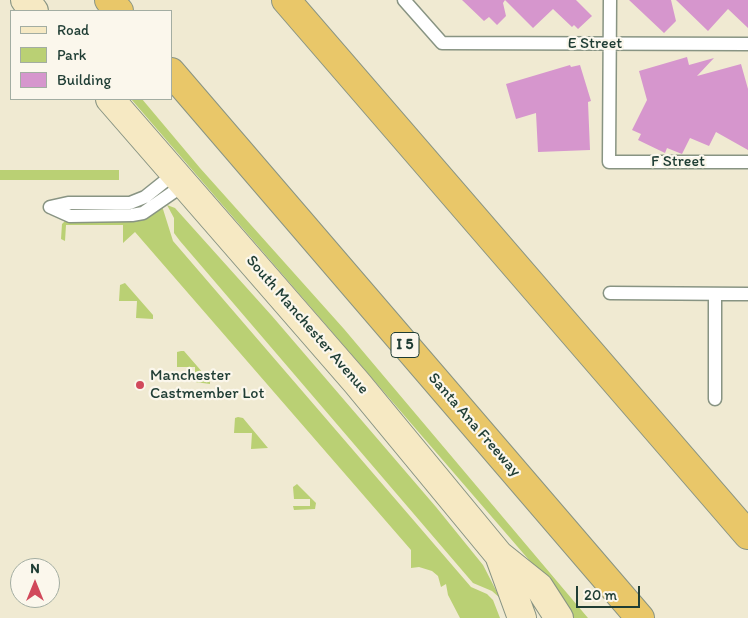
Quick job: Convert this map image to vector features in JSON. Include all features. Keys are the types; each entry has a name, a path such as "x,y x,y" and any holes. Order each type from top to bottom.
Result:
{"highway":[{"path":"110,0 118,10"},
{"path":"286,0 748,535"},
{"name":"Santa Ana Freeway","path":"172,73 640,618"}],"street":[{"path":"25,0 33,10"},
{"name":"South Manchester Avenue","path":"111,100 357,383 499,555 540,586 559,618"},
{"name":"South Manchester Avenue","path":"499,555 522,618"}],"lane":[{"name":"E Street","path":"404,0 442,43 748,44"},
{"path":"610,0 610,44"},
{"name":"F Street","path":"610,44 609,162 748,162"},
{"path":"180,178 143,213 132,215 70,216 50,207 68,203 130,203 180,178"},
{"path":"610,293 748,294"},
{"path":"715,294 715,398"}],"green space":[{"path":"132,100 143,100 200,168 344,329 588,618 568,618 542,575"},
{"path":"0,170 119,170 119,180 0,180"},
{"path":"167,205 175,208 272,316 436,507 483,565 500,598 492,591 473,583 180,241 174,233 174,218"},
{"path":"162,206 173,241 471,587 487,594 493,600 500,618 460,618 448,595 446,584 441,587 438,576 432,571 419,567 411,568 411,550 135,232 123,243 123,225 66,225 65,241 61,239 62,224 65,221 145,220"},
{"path":"125,283 153,315 153,319 136,318 137,301 119,301 120,285"},
{"path":"184,351 210,381 210,384 195,382 195,367 177,367 177,352"},
{"path":"235,418 243,418 268,448 251,449 252,433 234,433"},
{"path":"297,484 316,503 315,509 294,510 293,506 310,506 310,499 294,499 293,487"}],"building":[{"path":"462,0 505,0 503,3 506,16 497,25 489,17 484,21"},
{"path":"505,0 576,0 592,16 578,29 574,25 572,27 553,9 533,28"},
{"path":"629,0 671,0 676,21 664,33"},
{"path":"676,0 748,0 748,28 728,9 708,31"},
{"path":"687,57 689,65 714,58 697,76 741,64 748,89 748,150 716,132 709,146 690,138 682,154 667,148 665,153 638,140 641,134 632,130 647,100 639,71"},
{"path":"570,65 571,67 580,65 591,101 588,102 590,150 538,152 536,113 516,119 506,84"}],"place":[{"name":"Manchester Castmember Lot","path":"140,385"}]}
